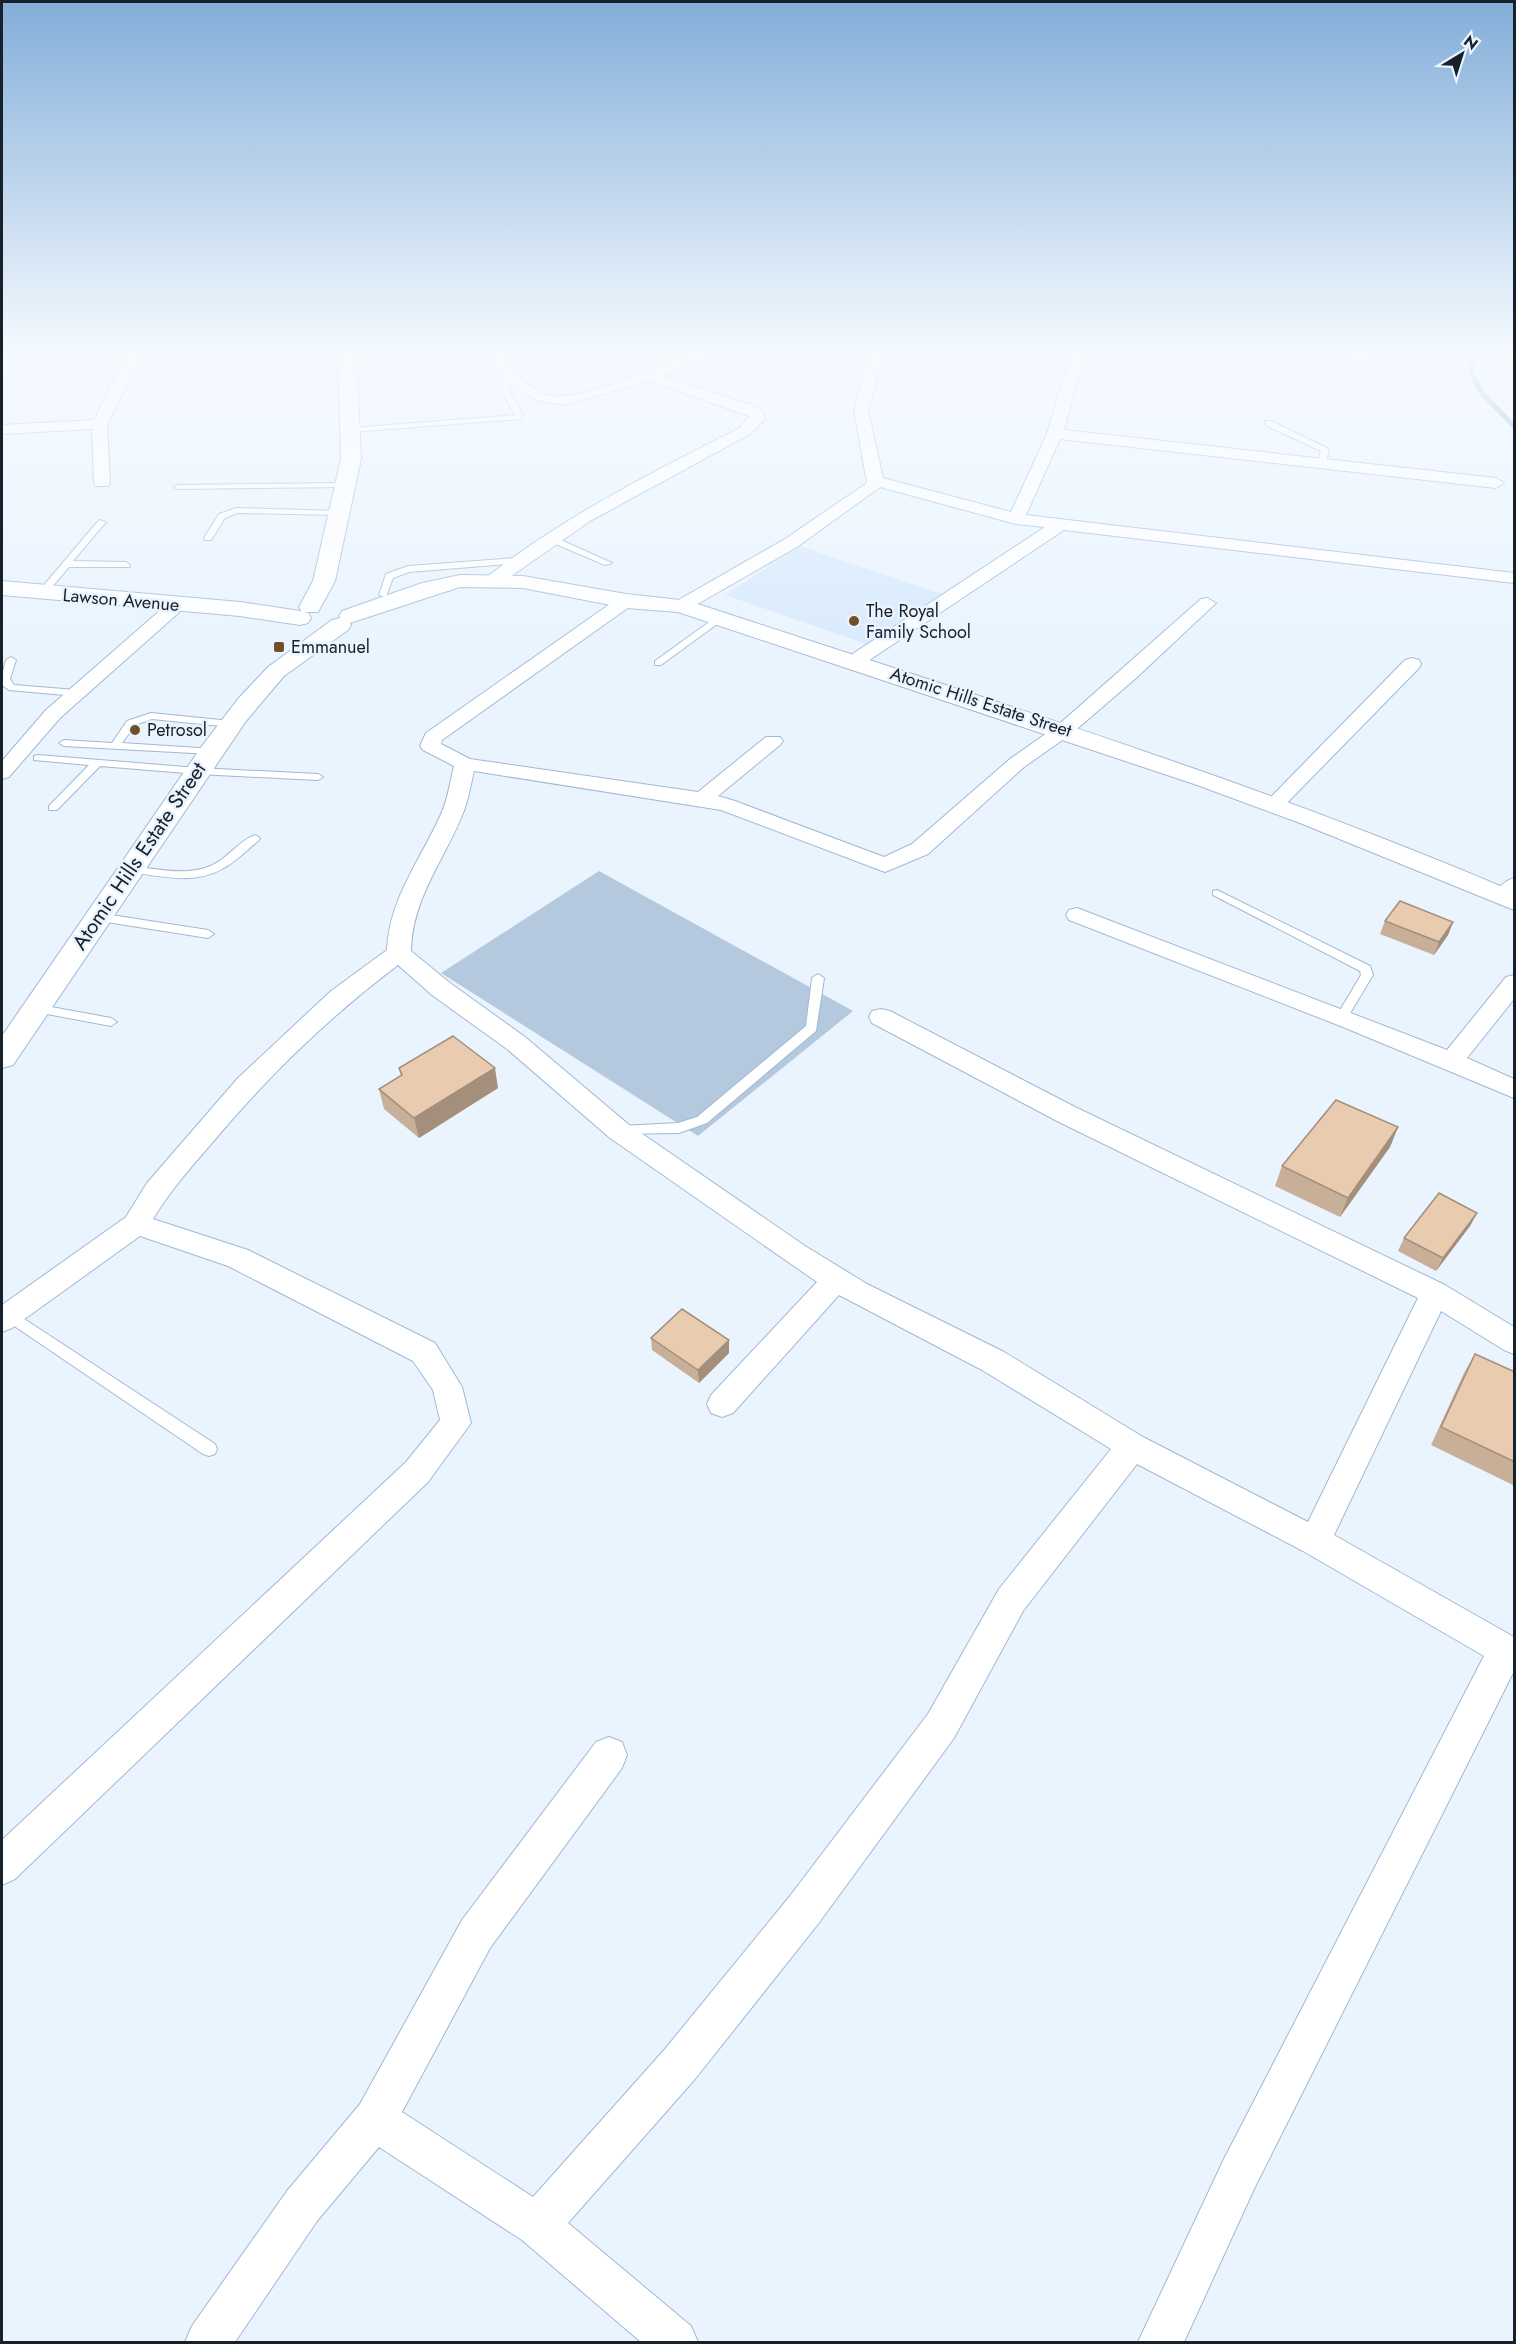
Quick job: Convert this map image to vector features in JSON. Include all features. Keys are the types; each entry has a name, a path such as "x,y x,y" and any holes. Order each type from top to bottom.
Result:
{"street":[{"path":"101,458 102,483"},
{"path":"322,614 324,581 351,458"},
{"path":"494,580 549,538 693,458"},
{"path":"681,606 791,543 869,491 876,481 871,458"},
{"path":"1016,519 1044,458"},
{"path":"1271,458 1496,483"},
{"path":"876,481 1016,519 1348,556 1515,578"},
{"path":"855,661 1060,525"},
{"name":"Atomic Hills Estate Street","path":"322,614 430,588 456,573 557,587 626,601 681,606 1064,730 1275,804 1511,894"},
{"name":"Atomic Hills Estate Street","path":"2,1058 204,761 231,724 287,662 322,614 383,595 430,588"},
{"name":"Lawson Avenue","path":"4,592 322,614"},
{"path":"626,601 539,660 433,738 430,746 465,764 702,799 728,805 885,865 920,849 1017,763 1064,730 1207,603"},
{"path":"2,773 53,714 177,604"},
{"name":"Atomic Hills Estate Street","path":"287,662 315,645 322,614"},
{"path":"1275,804 1412,664"},
{"path":"702,799 773,741"},
{"path":"465,764 454,807 419,878 398,935 399,953 441,989 516,1043 619,1131 837,1280 993,1361 1131,1446 1248,1509 1316,1540 1510,1652 1239,2174 1161,2343"},
{"path":"1077,915 1187,961 1452,1060 1515,1089"},
{"path":"5,1317 136,1224 157,1190 247,1084 340,998 399,953"},
{"path":"1452,1060 1515,983"},
{"path":"881,1017 1066,1114 1435,1293 1515,1342"},
{"path":"2,1866 417,1472 456,1423 447,1388 424,1352 237,1258 136,1224"},
{"path":"722,1404 837,1280"},
{"path":"1316,1540 1435,1293"},
{"path":"537,2224 680,2064 804,1910 941,1726 1011,1600 1131,1446"},
{"path":"208,2343 302,2206 375,2119 476,1934 609,1755"},
{"path":"375,2119 537,2224 675,2343"}],"lane":[{"path":"1321,464 1322,458"},
{"path":"178,487 345,485"},
{"path":"208,538 222,516 236,510 339,513"},
{"path":"42,593 102,522"},
{"path":"549,538 608,563"},
{"path":"383,595 389,576 395,573 456,573 517,561"},
{"path":"68,564 126,565"},
{"path":"658,663 719,619"},
{"path":"11,660 5,679 7,685 12,688 76,693"},
{"path":"116,746 131,723 151,716 231,724"},
{"path":"64,743 116,746 318,777"},
{"path":"38,758 97,763 204,761"},
{"path":"53,808 97,763"},
{"path":"130,869 196,875 221,865 255,838"},
{"path":"1217,893 1366,969 1367,975 1342,1017"},
{"path":"98,917 208,934"},
{"path":"619,1131 679,1128 702,1120 812,1028 818,978"},
{"path":"35,1008 111,1022"},
{"path":"5,1317 209,1449"}],"shaded area":[{"name":"The Royal Family School","path":"800,546 945,595 872,646 725,595"},
{"path":"599,871 853,1011 698,1136 441,973"}],"building":[{"path":"1400,901 1453,922 1439,942 1385,921"},
{"path":"453,1036 495,1068 414,1118 379,1089 402,1075 399,1068"},
{"path":"1336,1100 1398,1127 1348,1198 1282,1166"},
{"path":"1439,1193 1477,1213 1443,1258 1404,1238"},
{"path":"682,1309 729,1340 698,1370 651,1338"},
{"path":"1475,1354 1515,1372 1515,1462 1441,1427"}],"place":[{"name":"The Royal Family School","path":"854,621"},
{"name":"Emmanuel","path":"279,647"},
{"name":"Petrosol","path":"135,730"}]}
